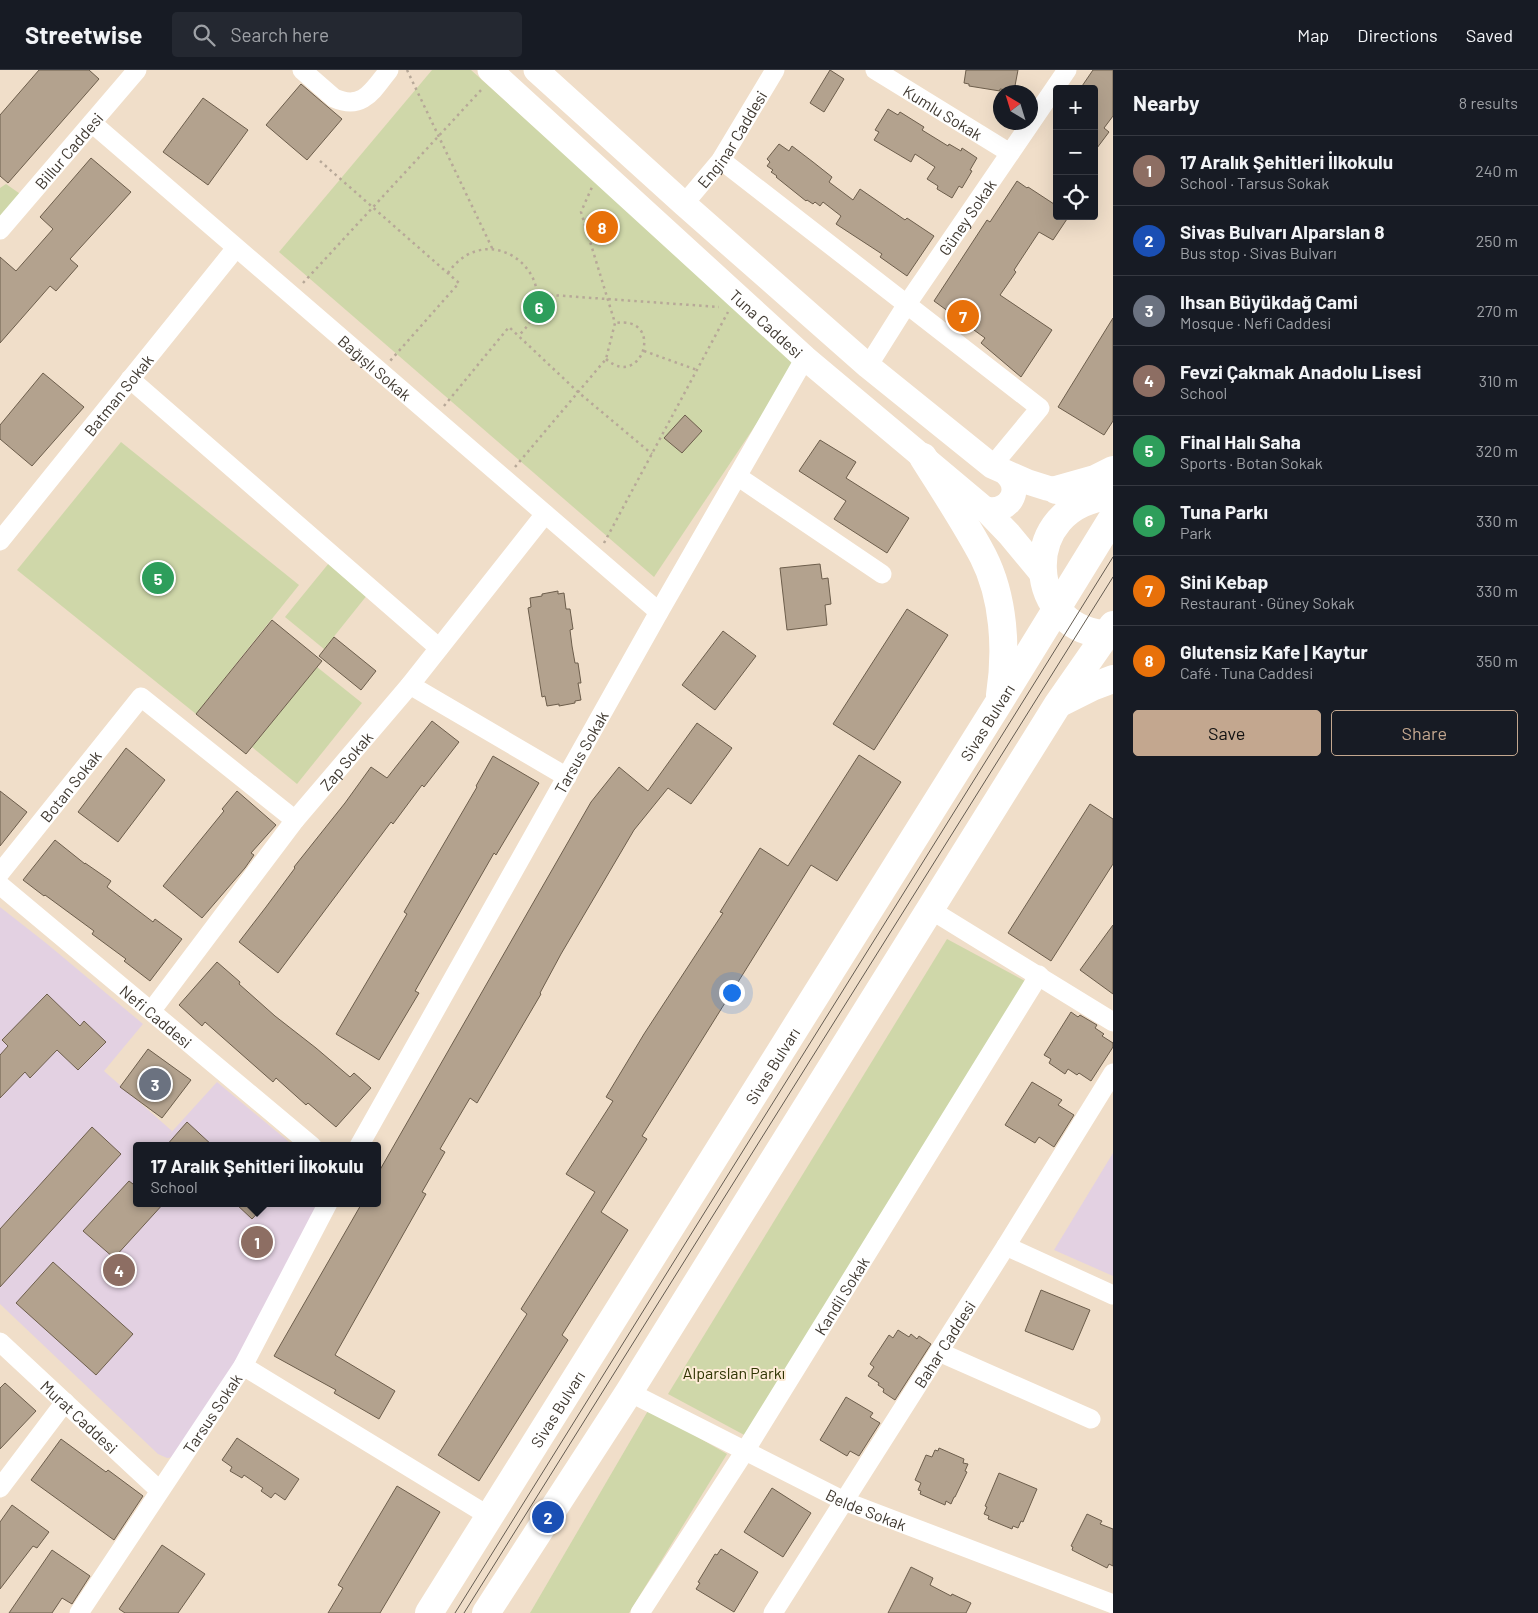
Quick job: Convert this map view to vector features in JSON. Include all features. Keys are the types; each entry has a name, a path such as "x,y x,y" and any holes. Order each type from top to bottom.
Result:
{"highway":[{"path":"923,457 983,557 991,575 1003,636 1002,682 998,704"},
{"path":"1056,490 1095,479 1113,470"},
{"path":"1109,503 1089,500 1078,505 1060,520 1050,534 1044,551 1043,575 1046,587 1056,608 1071,621 1081,628 1097,633 1111,631"},
{"name":"Sivas Bulvarı","path":"429,1613 998,704 1056,608 1109,503"},
{"path":"486,1613 629,1392 1058,704 1111,631"},
{"path":"1058,704 1092,686 1113,679"}],"main road":[{"path":"538,71 684,204 868,366 1010,477 1014,487 1012,498 1004,507 998,510 985,509"},
{"name":"Tuna Caddesi","path":"492,72 806,358 985,509 1009,534 1043,575"},
{"path":"999,470 1028,482 1109,503"}],"street":[{"name":"Billur Caddesi","path":"0,230 136,70"},
{"path":"302,70 334,98 352,102 368,96 389,70"},
{"name":"Enginar Caddesi","path":"684,204 720,160 775,70"},
{"name":"Kumlu Sokak","path":"875,70 1010,152"},
{"name":"Güney Sokak","path":"868,366 907,304 1067,70"},
{"name":"Bağışlı Sokak","path":"92,123 659,612"},
{"path":"720,160 1040,408 999,470"},
{"name":"Batman Sokak","path":"0,541 236,248"},
{"name":"Tarsus Sokak","path":"361,1142 659,612 806,358"},
{"path":"130,379 440,648"},
{"path":"737,476 882,574"},
{"name":"Zap Sokak","path":"152,1010 295,820 410,685 545,514"},
{"path":"410,685 568,776"},
{"name":"Botan Sokak","path":"0,874 141,697 295,820"},
{"name":"Nefi Caddesi","path":"0,885 152,1010 307,1142"},
{"path":"930,910 1113,1022"},
{"name":"Kandil Sokak","path":"640,1613 745,1451 1039,975"},
{"name":"Bahar Caddesi","path":"773,1613 1006,1246 1113,1073"},
{"name":"Tarsus Sokak","path":"79,1613 244,1366 326,1207"},
{"path":"1006,1246 1113,1295"},
{"name":"Murat Caddesi","path":"0,1342 160,1490"},
{"path":"939,1352 1091,1419"},
{"path":"244,1366 489,1516"},
{"name":"Belde Sokak","path":"629,1392 844,1501 1109,1607"},
{"path":"0,1488 65,1402"}],"path":[{"path":"407,70 493,250"},
{"path":"291,296 438,136 492,72"},
{"path":"320,161 459,283 380,372"},
{"path":"505,479 606,359 615,323 581,212 600,170"},
{"path":"448,273 461,258 480,250 502,251 521,261 533,278 537,294 536,310 532,320 518,336"},
{"path":"537,294 721,307"},
{"path":"596,558 730,308"},
{"path":"606,359 616,366 629,366 640,359 644,351 645,341 639,330 628,323 615,323"},
{"path":"434,418 509,327 578,392 652,454"},
{"path":"644,351 697,370"}],"shaded area":[{"path":"0,907 143,1024 104,1071 172,1131 167,1137 217,1082 289,1142 133,1142 133,1207 326,1207 180,1456 167,1458 158,1454 0,1304"},
{"path":"1113,1153 1113,1276 1054,1250"}],"green space":[{"path":"432,70 471,70 797,363 654,577 279,252"},
{"path":"6,184 26,198 0,230 0,188"},
{"path":"121,442 299,585 196,714 17,570"},
{"path":"329,563 368,594 324,649 285,617"},
{"path":"317,667 362,703 297,784 252,747"},
{"name":"Alparslan Parkı","path":"947,939 1025,981 748,1437 668,1394"},
{"name":"Alparslan Parkı","path":"649,1409 727,1454 629,1613 530,1613"}],"building":[{"path":"39,70 89,70 99,79 8,183 0,176 0,115"},
{"path":"830,70 844,79 824,112 810,103"},
{"path":"966,70 1018,70 1015,85 993,85 993,90 969,86 969,84 964,83"},
{"path":"1093,70 1113,70 1113,116 1104,128 1109,132 1098,147 1098,85 1083,85"},
{"path":"301,84 342,119 307,160 266,125"},
{"path":"203,98 248,130 208,185 163,152"},
{"path":"888,109 898,115 900,112 924,127 922,130 948,146 949,144 961,151 962,148 977,158 962,188 959,186 952,198 937,189 938,186 927,179 935,167 915,154 911,162 874,140 879,132 875,130"},
{"path":"779,144 789,151 792,146 832,177 829,182 853,200 860,189 905,220 907,218 934,236 907,276 880,257 882,254 836,224 841,216 823,202 820,206 815,202 813,204 806,201 771,172 773,170 767,166 770,162 767,159"},
{"path":"91,158 131,192 70,259 78,266 56,291 50,286 0,343 0,257 16,271 53,229 40,217"},
{"path":"1017,181 1053,203 1053,220 1066,220 1053,240 1039,232 1000,295 1052,330 1021,377 981,343 985,338 934,301 987,220 990,222"},
{"path":"1113,318 1113,421 1104,435 1058,407"},
{"path":"43,373 84,407 32,466 0,439 0,425"},
{"path":"685,415 702,431 682,453 664,438"},
{"path":"820,440 856,462 846,478 909,518 887,553 834,519 846,501 799,471"},
{"path":"820,564 822,579 828,578 831,604 825,605 827,625 787,630 780,568"},
{"path":"558,591 558,594 564,593 566,609 570,609 573,629 570,630 575,663 578,663 581,683 578,683 581,700 559,706 559,704 547,706 545,696 542,697 528,608 531,607 530,598"},
{"path":"907,609 948,635 874,750 833,724"},
{"path":"272,620 322,661 246,754 196,714"},
{"path":"723,631 756,656 715,710 682,685"},
{"path":"334,637 376,671 361,690 319,656"},
{"path":"432,721 459,742 424,787 422,785 393,824 391,822 278,973 239,942 371,767 387,778"},
{"path":"697,723 732,748 691,804 668,788 634,830 477,1103 470,1098 440,1149 445,1152 422,1192 426,1194 335,1355 395,1391 379,1419 334,1393 336,1390 274,1356 360,1207 381,1207 381,1168 591,802 619,767 648,791"},
{"path":"126,748 165,780 118,842 78,812"},
{"path":"859,755 901,782 837,881 811,865 642,1136 647,1139 601,1212 628,1230 562,1335 568,1340 479,1481 438,1455 527,1314 521,1309 595,1192 566,1174 613,1101 606,1097 644,1034 723,913 720,912 760,848 788,866"},
{"path":"493,756 539,783 496,855 494,853 415,991 419,993 379,1060 336,1034 407,914 404,912"},
{"path":"0,791 27,812 0,846"},
{"path":"237,791 276,825 251,853 254,855 245,868 202,918 163,886 224,811 222,809"},
{"path":"1090,804 1113,819 1113,864 1051,961 1008,933"},
{"path":"55,840 85,864 111,881 107,887 153,922 155,919 182,939 150,981 124,961 126,959 92,934 94,931 23,880"},
{"path":"1113,925 1113,994 1080,970"},
{"path":"217,962 275,1016 350,1077 354,1073 371,1088 336,1127 308,1103 306,1105 276,1078 273,1082 205,1022 202,1026 179,1005"},
{"path":"47,994 80,1026 84,1021 106,1042 78,1070 57,1050 30,1078 25,1072 0,1098 0,1055 8,1046 2,1040"},
{"path":"1071,1012 1097,1025 1095,1028 1104,1034 1102,1036 1113,1043 1113,1047 1091,1081 1079,1073 1077,1075 1068,1069 1065,1074 1049,1063 1051,1059 1044,1055"},
{"path":"148,1049 191,1080 162,1118 120,1087"},
{"path":"1032,1082 1062,1100 1058,1105 1074,1115 1054,1147 1039,1137 1035,1143 1005,1125"},
{"path":"187,1122 209,1142 170,1142"},
{"path":"92,1127 121,1154 0,1287 0,1229"},
{"path":"129,1181 133,1184 133,1207 160,1207 114,1258 83,1231"},
{"path":"239,1207 263,1207 252,1219"},
{"path":"53,1262 133,1334 96,1375 16,1303"},
{"path":"1041,1290 1090,1310 1073,1350 1025,1331"},
{"path":"898,1330 909,1337 911,1334 917,1339 919,1336 931,1344 895,1400 883,1392 884,1389 878,1385 879,1383 868,1376 874,1367 870,1364 889,1335 893,1338"},
{"path":"5,1383 36,1411 0,1449 0,1388"},
{"path":"846,1397 873,1413 870,1417 880,1423 859,1456 850,1451 847,1456 820,1440"},
{"path":"237,1438 299,1479 285,1500 275,1493 271,1498 261,1491 263,1488 244,1475 242,1478 230,1471 232,1467 222,1460"},
{"path":"61,1439 143,1496 114,1540 31,1480"},
{"path":"939,1448 964,1459 963,1463 968,1464 965,1471 967,1472 955,1497 951,1504 946,1501 945,1505 920,1494 921,1491 918,1490 921,1483 915,1480 926,1455 932,1457 935,1450 938,1451"},
{"path":"999,1473 1037,1489 1023,1522 1021,1521 1018,1528 1013,1526 1012,1529 988,1519 989,1516 984,1514 987,1507 985,1506"},
{"path":"397,1486 440,1512 380,1613 328,1613 343,1588 338,1585"},
{"path":"772,1488 811,1513 783,1557 744,1532"},
{"path":"12,1505 49,1532 37,1548 33,1546 0,1589 0,1522"},
{"path":"1087,1514 1102,1521 1100,1524 1113,1529 1113,1566 1109,1564 1107,1568 1072,1550 1073,1547 1071,1546"},
{"path":"162,1545 205,1574 178,1613 125,1613 119,1609"},
{"path":"721,1549 758,1572 734,1612 696,1589 700,1583 698,1582 715,1554 717,1555"},
{"path":"52,1550 90,1576 72,1604 62,1598 52,1613 9,1613"},
{"path":"911,1567 933,1578 930,1585 951,1596 952,1594 971,1603 966,1613 888,1613"}],"tram line":[{"path":"455,1613 1113,557"},
{"path":"464,1613 1113,577"}],"place":[{"name":"Glutensiz Kafe | Kaytur","path":"602,227"},
{"name":"Tuna Parkı","path":"539,307"},
{"name":"Sini Kebap","path":"963,316"},
{"name":"Final Halı Saha","path":"158,578"},
{"name":"Ihsan Büyükdağ Cami","path":"155,1084"},
{"name":"17 Aralık Şehitleri İlkokulu","path":"257,1242"},
{"name":"Fevzi Çakmak Anadolu Lisesi","path":"119,1270"},
{"name":"Sivas Bulvarı Alparslan 8","path":"548,1517"}]}
